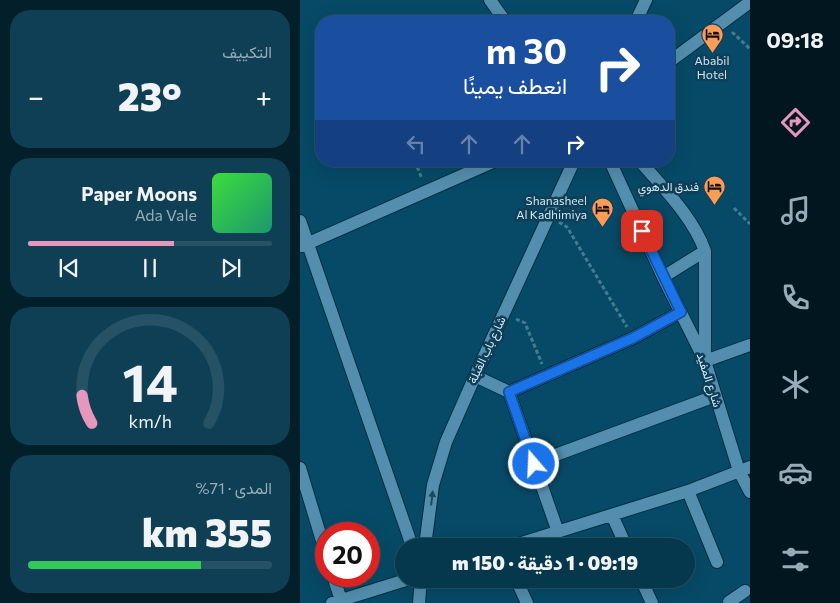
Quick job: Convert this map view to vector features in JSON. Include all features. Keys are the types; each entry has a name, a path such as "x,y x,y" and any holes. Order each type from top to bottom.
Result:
{"street":[{"path":"490,0 501,15"},
{"path":"639,15 646,0"},
{"path":"675,58 750,2"},
{"path":"304,245 480,167"},
{"name":"شارع باب القبلة","path":"426,538 433,485 446,442 474,376 571,167"},
{"name":"شارع المفيد","path":"612,167 663,277 705,361 715,396 744,469 750,492"},
{"path":"645,167 700,238 704,251 705,361 750,345"},
{"path":"300,221 304,245 409,538"},
{"path":"663,277 704,251"},
{"path":"509,392 633,338 681,312"},
{"path":"474,376 509,392 558,532"},
{"path":"534,464 715,396"},
{"path":"300,468 316,522"},
{"path":"538,538 688,491 744,469"},
{"path":"688,491 717,562"},
{"path":"612,515 622,538"},
{"path":"334,587 336,602 395,583"},
{"path":"419,603 420,588"},
{"path":"520,588 527,603"},
{"path":"645,588 652,603"},
{"path":"730,603 745,591"}],"path":[{"path":"722,23 750,49"},
{"path":"417,167 426,191"},
{"path":"734,208 750,224"},
{"path":"550,216 567,227 633,338"},
{"path":"504,313 525,323 547,376"}],"place":[{"name":"Ababil Hotel","path":"712,53"},
{"name":"فندق الدهوي","path":"715,206"},
{"name":"Shanasheel Al Kadhimiya","path":"603,227"}],"route":[{"path":"534,464 509,392 633,338 681,312 642,231"}]}
